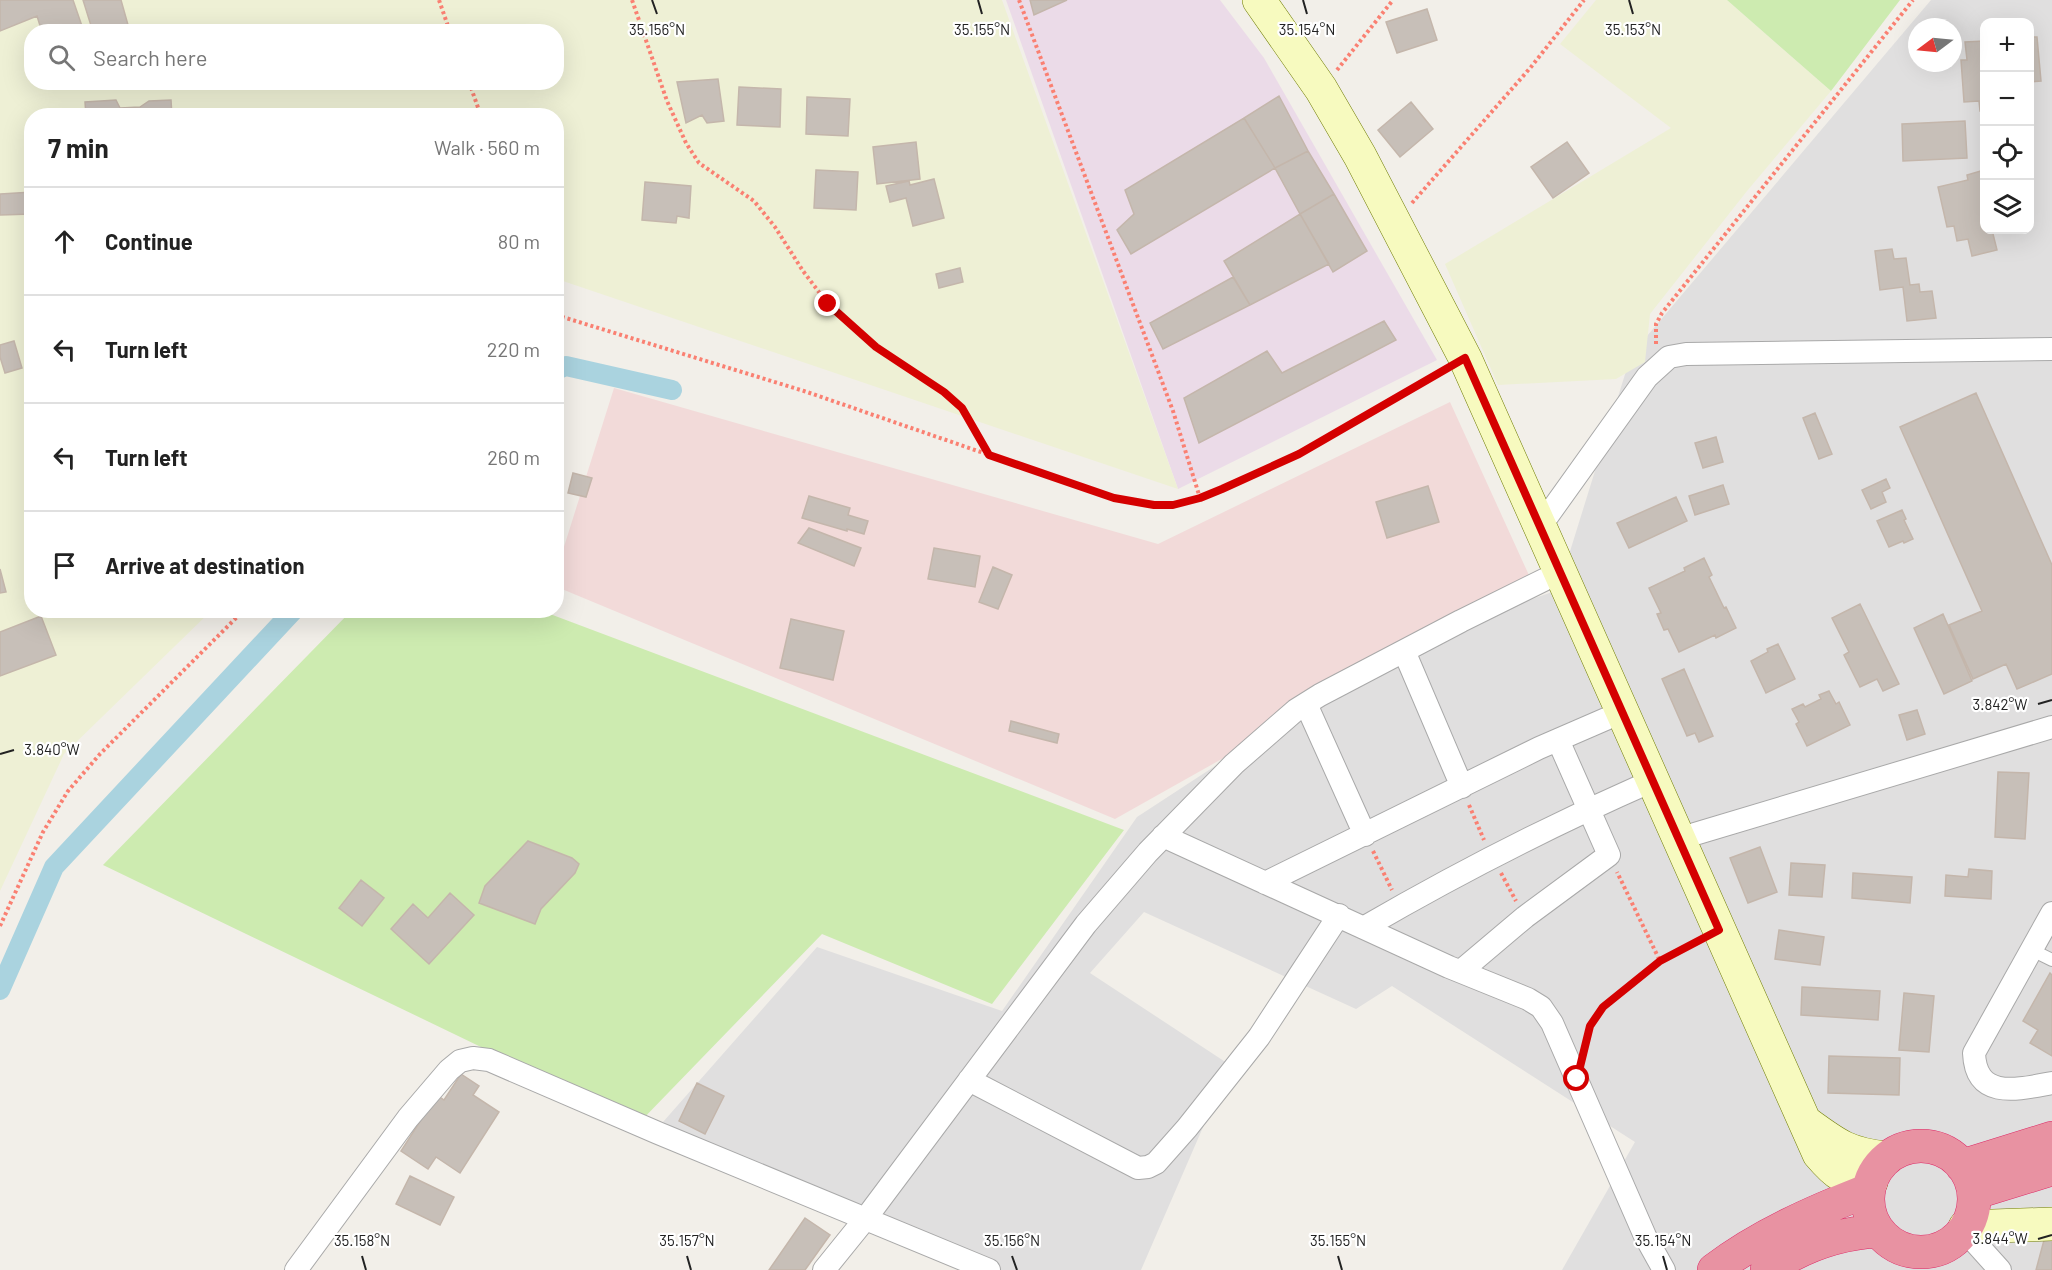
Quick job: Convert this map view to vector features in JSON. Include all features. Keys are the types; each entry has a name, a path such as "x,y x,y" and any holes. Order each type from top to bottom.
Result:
{"highway":[{"path":"1875,1177 1870,1211 1879,1231 1891,1242 1905,1249 1922,1251 1938,1249 1952,1242 1968,1205 2052,1138"},
{"path":"1714,1270 1757,1242 1830,1205 1875,1177 1905,1148 1926,1146 1946,1152 1968,1205"},
{"path":"1968,1205 2052,1169"},
{"path":"1767,1270 1778,1262 1821,1241 1858,1232 1879,1231"}],"main road":[{"path":"1259,0 1321,89 1395,221 1465,358 1804,1122 1838,1146 1851,1152 1875,1177"},
{"path":"1968,1205 2036,1224"}],"street":[{"path":"1539,528 1647,377 1669,357 1686,354 2052,348"},
{"path":"824,1270 866,1218 1086,924 1163,836 1234,764 1306,704 1404,651 1560,572"},
{"path":"1404,651 1462,787"},
{"path":"1306,704 1365,835"},
{"path":"1265,883 1558,740 1622,712"},
{"path":"1678,839 2052,727"},
{"path":"1461,971 1525,917 1609,855 1558,740"},
{"path":"1365,927 1492,857 1652,781"},
{"path":"1163,836 1528,999 1541,1007 1552,1023 1645,1236 1664,1270"},
{"path":"2052,913 1974,1053 1975,1066 1981,1077 1992,1087 2011,1090 2052,1083"},
{"path":"969,1080 1138,1168 1148,1167 1156,1163 1187,1128 1259,1037 1339,915"},
{"path":"296,1270 408,1118 449,1070 460,1061 473,1058 489,1060 658,1133 866,1218 917,1242 989,1270"},
{"path":"1968,1205 2000,1270"}],"lane":[{"path":"2032,950 2052,960"}],"path":[{"path":"439,0 447,24"},
{"path":"632,0 668,101 686,143 699,163 754,201 775,227 803,271 828,304 876,347 944,392 962,408 989,455"},
{"path":"1019,0 1170,400 1200,498"},
{"path":"1321,89 1394,0"},
{"path":"1395,221 1531,67 1584,0"},
{"path":"1660,364 1654,337 1656,324 1662,312 1913,0"},
{"path":"472,90 478,108"},
{"path":"564,317 804,391 1114,498 1154,505 1173,505 1200,498 1299,454 1465,358"},
{"path":"0,926 43,832 68,791 100,754 236,618"},
{"path":"1365,835 1400,907"},
{"path":"1609,855 1660,961"},
{"path":"1577,1079 1590,1026 1603,1007 1660,961 1719,930"}],"shaded area":[{"path":"1006,0 1220,0 1264,58 1437,360 1178,489"},
{"path":"1931,0 2052,0 2052,1270 1562,1270 1635,1142 1392,986 1356,1009 1144,912 1090,973 1230,1065 1141,1270 957,1270 960,1265 663,1122 817,947 1002,1011 1137,817 1402,644 1558,590 1631,355 1908,27 1908,72 1962,72 1962,18 1916,18"},
{"path":"614,388 1158,544 1450,402 1533,584 1115,819 564,590 564,547"}],"green space":[{"path":"0,0 1002,0 1178,489 564,281 564,108 24,108 24,618 204,618 64,754 0,891"},
{"path":"1596,0 1727,0 1831,91 1747,191 1650,314 1645,362 1616,379 1498,385 1445,264 1671,128 1560,44"},
{"path":"1727,0 1900,0 1831,91"},
{"path":"344,618 561,618 1124,830 992,1004 822,934 639,1123 103,865"}],"building":[{"path":"0,0 73,0 81,24 40,24 37,16 0,31"},
{"path":"83,0 121,0 128,24 90,24"},
{"path":"1030,0 1067,0 1034,15"},
{"path":"1427,9 1437,40 1397,53 1386,22"},
{"path":"2034,37 2037,37 2041,81 2034,82"},
{"path":"1980,41 1980,111 1979,101 1964,102 1962,60 1967,60 1965,42"},
{"path":"718,79 724,121 707,123 702,115 686,123 677,82"},
{"path":"739,87 781,89 780,127 737,125"},
{"path":"1279,96 1308,151 1275,168 1244,118"},
{"path":"807,97 850,99 848,136 806,134"},
{"path":"116,100 120,108 85,108 85,102"},
{"path":"171,100 172,108 120,108 140,107 149,101"},
{"path":"1411,102 1433,129 1400,157 1378,130"},
{"path":"1244,118 1275,168 1131,254 1117,230 1134,214 1125,190"},
{"path":"1965,121 1967,158 1903,161 1902,124"},
{"path":"916,142 920,179 877,184 873,147"},
{"path":"1567,142 1589,173 1553,198 1531,167"},
{"path":"1308,151 1334,194 1300,214 1275,168"},
{"path":"816,170 858,172 856,210 814,208"},
{"path":"1980,171 1980,234 1993,234 1997,250 1972,256 1968,239 1957,241 1954,226 1947,227 1938,187 1968,180 1967,175"},
{"path":"934,179 944,218 913,226 906,198 890,202 886,186 909,181 910,185"},
{"path":"645,182 691,186 689,218 677,216 676,223 642,220"},
{"path":"24,192 24,214 0,215 0,194"},
{"path":"1334,194 1367,251 1333,272 1300,214"},
{"path":"1300,214 1329,264 1250,305 1224,261"},
{"path":"1892,249 1894,259 1906,258 1910,285 1919,284 1920,292 1932,291 1936,318 1907,321 1903,287 1880,290 1875,251"},
{"path":"960,268 963,282 939,288 936,274"},
{"path":"1233,277 1250,305 1163,349 1150,323"},
{"path":"1384,321 1396,340 1199,443 1184,398 1267,351 1282,373"},
{"path":"14,341 22,368 5,373 0,357 0,345"},
{"path":"1976,393 2052,565 2052,674 2017,689 2006,664 1973,679 1949,625 1982,611 1900,427"},
{"path":"1815,413 1832,454 1819,459 1803,418"},
{"path":"1716,437 1723,462 1703,468 1695,443"},
{"path":"573,473 592,478 586,497 568,493"},
{"path":"1886,479 1890,488 1882,492 1886,502 1871,509 1862,490"},
{"path":"1723,485 1729,504 1695,515 1689,496"},
{"path":"1428,486 1439,522 1387,538 1376,502"},
{"path":"809,496 850,508 848,515 868,521 864,534 802,518"},
{"path":"1676,497 1687,521 1629,548 1617,523"},
{"path":"1902,510 1913,539 1889,547 1877,521"},
{"path":"809,528 861,548 854,566 798,543"},
{"path":"934,548 980,556 975,587 928,579"},
{"path":"1704,558 1712,575 1709,577 1736,628 1679,652 1668,629 1664,630 1657,614 1661,613 1649,588 1685,571 1684,568"},
{"path":"993,567 1012,575 998,609 979,602"},
{"path":"0,569 6,592 0,593"},
{"path":"1860,604 1899,684 1883,691 1877,679 1860,687 1844,655 1849,652 1832,618"},
{"path":"1943,614 1972,681 1944,694 1914,628"},
{"path":"36,618 42,618 56,655 0,676 0,632"},
{"path":"791,619 844,631 833,680 780,668"},
{"path":"1778,644 1795,679 1766,693 1751,661"},
{"path":"1684,669 1713,736 1699,742 1695,733 1687,736 1662,679"},
{"path":"1829,691 1836,704 1839,702 1850,725 1807,746 1796,724 1799,722 1792,709 1803,704 1805,707 1821,699 1819,695"},
{"path":"1917,710 1925,734 1907,740 1899,715"},
{"path":"1011,721 1059,734 1057,743 1009,731"},
{"path":"1998,772 2029,773 2025,839 1995,837"},
{"path":"528,841 572,858 579,864 575,873 541,909 535,924 479,903 485,886"},
{"path":"1760,847 1777,892 1748,903 1730,858"},
{"path":"1791,863 1825,865 1822,897 1789,895"},
{"path":"1969,869 1992,871 1991,899 1945,896 1946,875 1968,877"},
{"path":"1853,873 1912,877 1910,903 1852,898"},
{"path":"361,880 384,898 362,926 339,908"},
{"path":"450,893 474,915 429,964 391,929 413,904 428,918"},
{"path":"1779,930 1824,937 1820,965 1775,959"},
{"path":"2050,973 2052,975 2052,1056 2030,1043 2038,1030 2023,1021"},
{"path":"1802,987 1880,991 1878,1020 1801,1015"},
{"path":"1904,993 1934,996 1929,1052 1899,1050"},
{"path":"1829,1056 1900,1058 1899,1095 1828,1093"},
{"path":"461,1074 479,1086 473,1095 499,1112 460,1173 436,1157 428,1169 401,1151 437,1095 444,1100"},
{"path":"697,1083 724,1096 705,1134 679,1121"},
{"path":"410,1176 454,1197 440,1225 396,1204"},
{"path":"805,1218 830,1235 805,1270 769,1270"},
{"path":"2047,1229 2052,1229 2052,1270 2036,1270"}],"waterway":[{"path":"564,367 672,390"},
{"path":"0,990 54,867 287,618"}],"route":[{"path":"828,304 876,347 944,392 962,408 989,455 1114,498 1154,505 1173,505 1200,498 1299,454 1465,358 1719,930 1660,961 1603,1007 1590,1026 1577,1079"}]}
